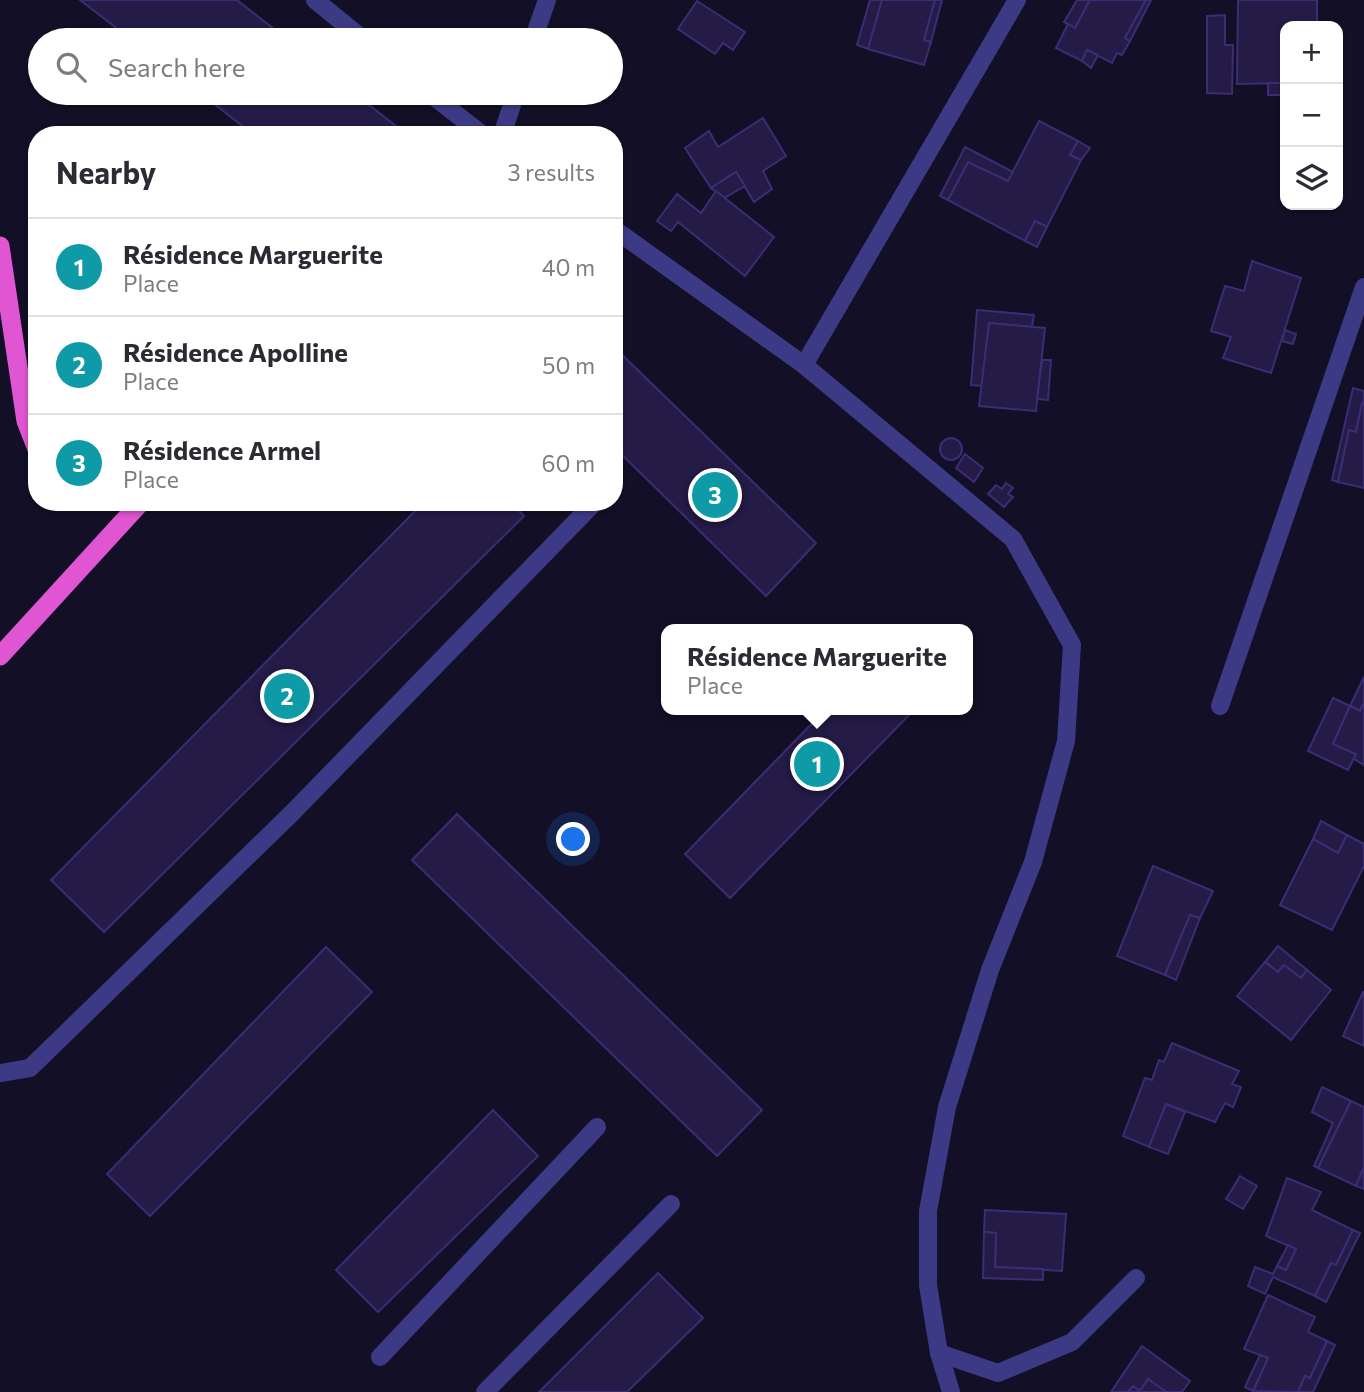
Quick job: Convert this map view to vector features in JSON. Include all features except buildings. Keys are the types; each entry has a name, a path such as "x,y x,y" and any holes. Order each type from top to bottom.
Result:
{"highway":[{"path":"0,246 28,426"},
{"path":"0,656 133,511"}],"street":[{"path":"315,0 349,28"},
{"path":"537,28 547,0"},
{"path":"804,365 1017,0"},
{"path":"445,105 472,126"},
{"path":"505,126 512,105"},
{"path":"623,235 804,365 1013,539 1072,645 1066,741 1032,862 990,970 947,1107 928,1211 928,1285 939,1353 951,1392"},
{"path":"1220,706 1364,287"},
{"path":"0,1073 30,1068 292,813 586,511"},
{"path":"380,1357 597,1127"},
{"path":"485,1392 671,1204"},
{"path":"939,1353 998,1373 1072,1342 1136,1278"}],"place":[{"name":"Résidence Armel","path":"715,495"},
{"name":"Résidence Apolline","path":"287,696"},
{"name":"Résidence Marguerite","path":"817,764"}]}
